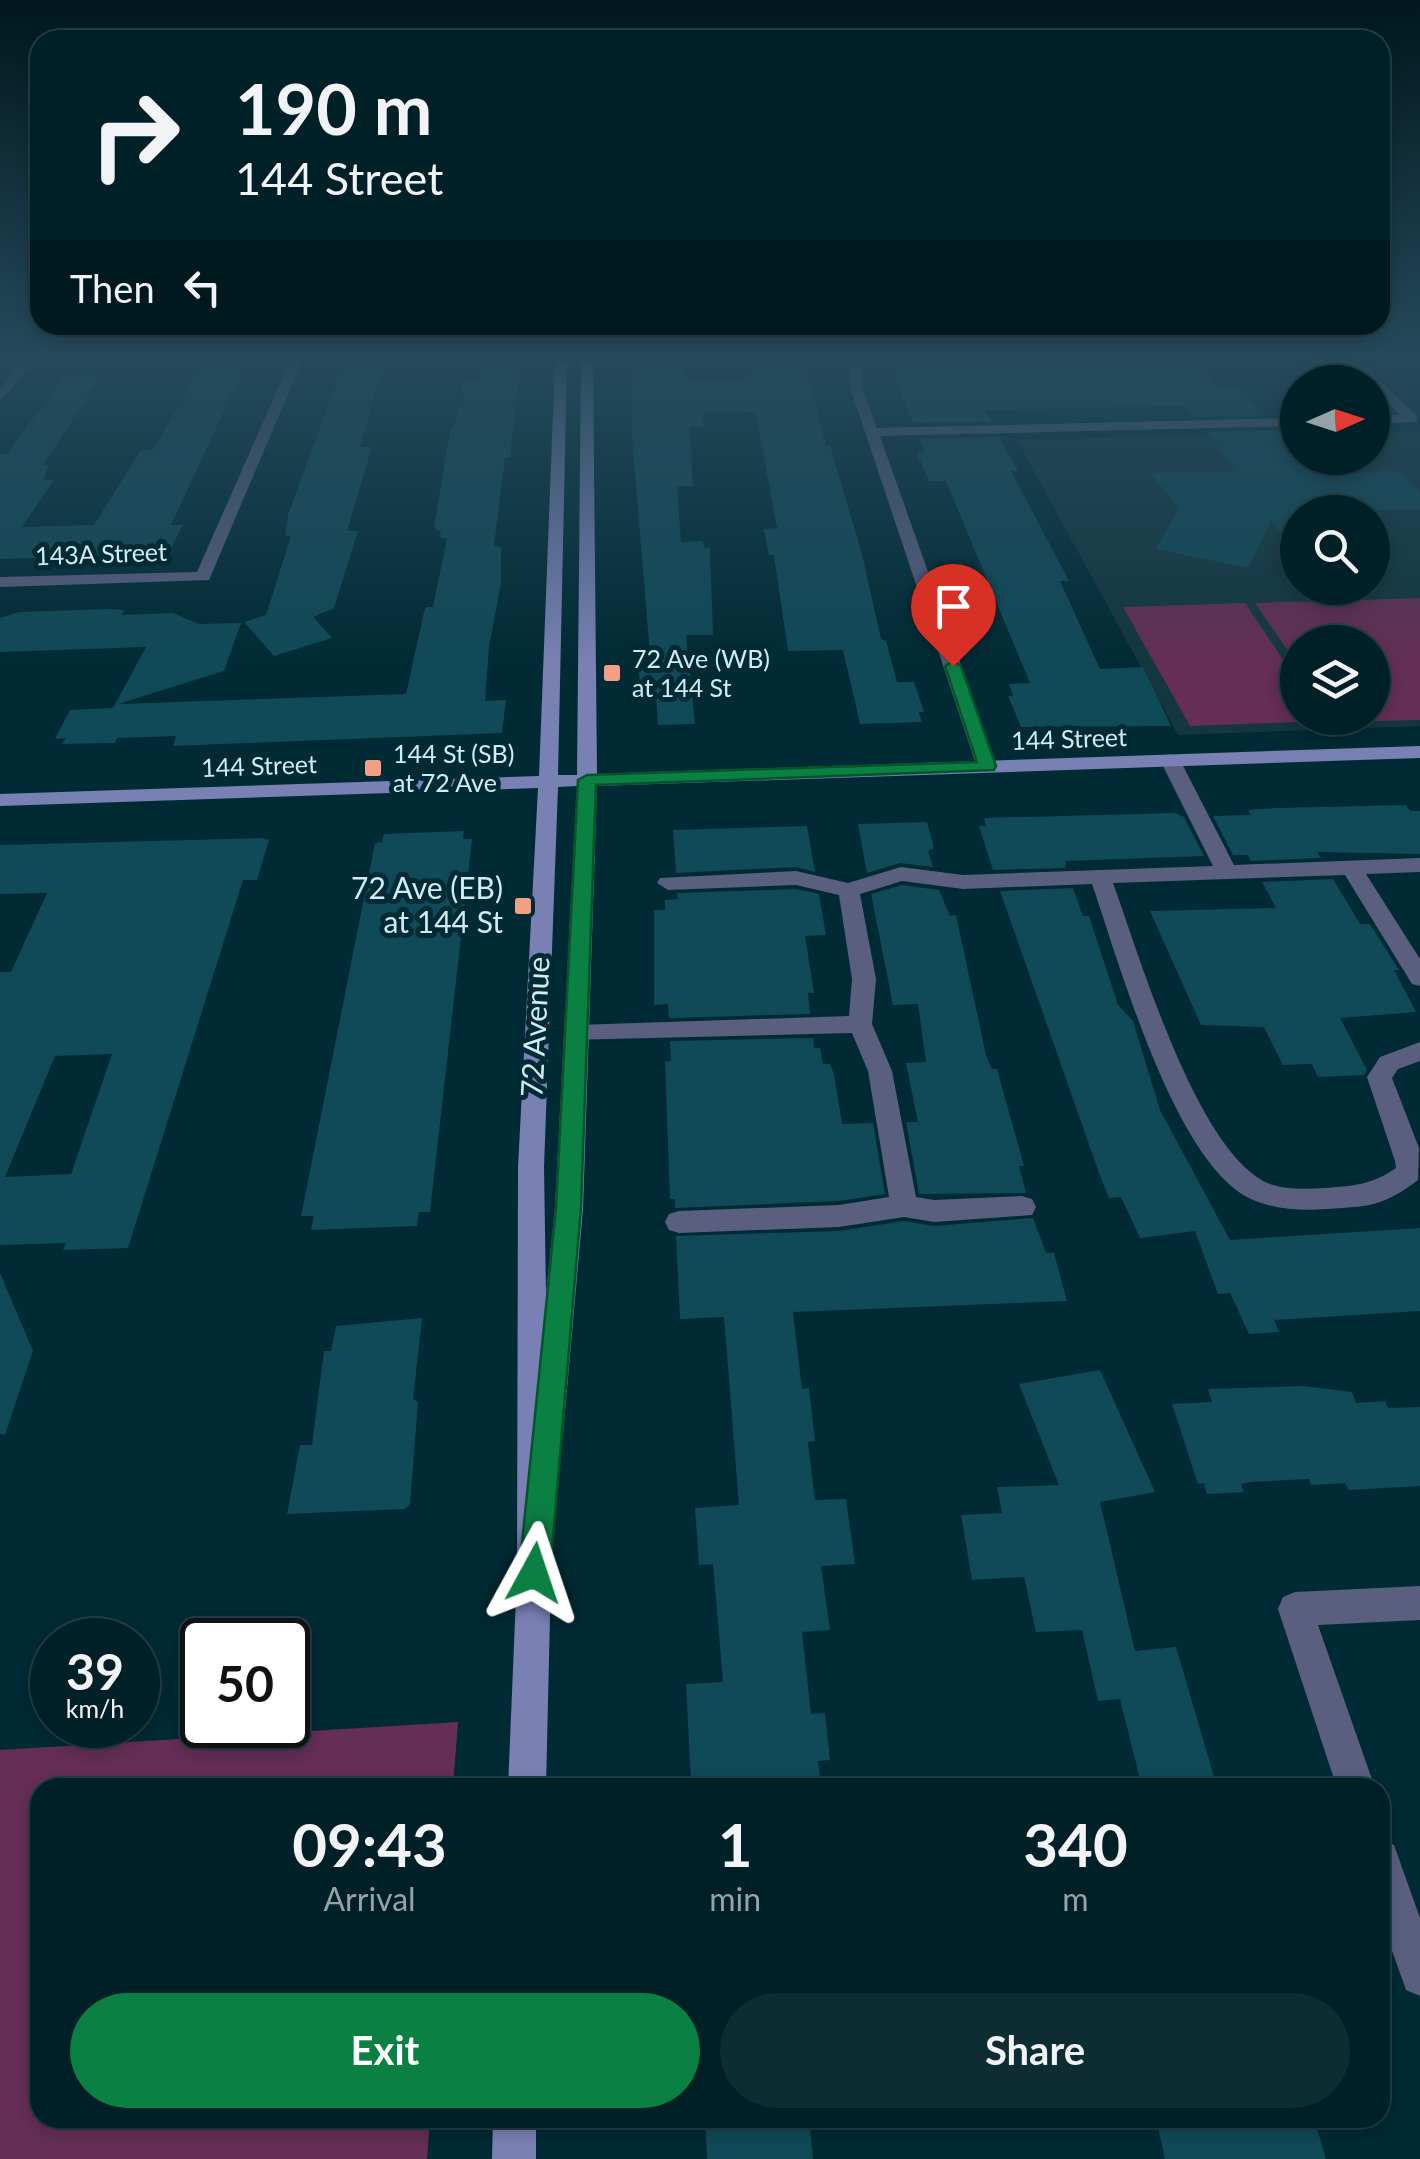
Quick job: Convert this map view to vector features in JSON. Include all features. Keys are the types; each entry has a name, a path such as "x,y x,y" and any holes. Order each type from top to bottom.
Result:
{"main road":[{"name":"72 Avenue","path":"526,1778 534,1573 530,1167 558,462"},
{"name":"72 Avenue","path":"534,1573 568,1208 587,780 587,462"},
{"name":"144 Street","path":"0,800 1420,752"},
{"path":"514,2159 515,2128"}],"street":[{"name":"143A Street","path":"0,582 204,577 253,462"},
{"path":"884,462 988,766"},
{"path":"1170,760 1228,872"},
{"path":"668,883 796,878 849,890 901,874 964,882 1420,866"},
{"path":"1352,868 1420,978"},
{"path":"1100,877 1171,1070 1222,1164 1256,1190 1288,1198 1380,1194 1391,1190 1408,1173 1410,1154 1383,1103 1378,1076 1389,1063 1420,1051"},
{"path":"849,890 864,980 860,1024 880,1071 904,1206"},
{"path":"576,1034 860,1024"},
{"path":"679,1222 839,1216 904,1206 934,1211 1022,1207"},
{"path":"1353,1778 1295,1609 1420,1602"},
{"path":"1390,1888 1420,1976"}],"shaded area":[{"path":"1029,462 1280,462 1280,475 1390,475 1390,462 1420,462 1420,726 1390,727 1390,625 1280,625 1280,731 1178,735"},
{"path":"1420,598 1420,720 1390,721 1390,625 1280,625 1280,639 1255,603 1390,605 1390,599"},
{"path":"1245,603 1280,655 1280,723 1190,726 1123,607"},
{"path":"458,1722 454,1778 30,1778 30,2128 429,2128 427,2159 0,2159 0,1750 160,1748 160,1740 180,1739 180,1748 310,1748 310,1731"}],"building":[{"path":"0,462 49,465 43,480 54,480 22,527 94,525 134,462 200,462 171,525 183,525 169,552 0,559"},
{"path":"307,462 368,462 347,531 358,531 334,608 313,617 332,638 274,656 244,622 266,615 291,536 285,536 288,515"},
{"path":"445,462 505,462 494,545 501,548 501,583 489,647 485,701 506,700 502,733 173,746 176,736 62,744 66,738 55,739 70,710 113,708 146,647 0,652 0,618 20,612 110,609 124,610 122,615 173,613 198,624 241,623 224,671 118,704 406,694 424,612 426,607 433,607 447,538 440,538 441,532 434,528"},
{"path":"634,462 691,462 693,486 677,486 681,542 703,541 704,548 710,548 713,635 686,635 695,724 658,725 656,694 640,695 638,654 650,654"},
{"path":"765,462 835,462 862,554 881,639 886,641 897,682 914,682 924,712 919,712 922,722 860,724 843,650 788,651 774,555 769,555 764,529 777,528"},
{"path":"921,462 1013,462 1018,471 1011,471 1069,581 1060,581 1100,669 1143,667 1171,726 1021,727 1008,696 1013,696 1009,684 1030,683 946,481 929,481"},
{"path":"1231,462 1280,462 1280,475 1390,475 1390,471 1399,471 1420,493 1420,509 1390,510 1390,495 1280,495 1280,531 1271,520 1248,568 1156,549 1179,508 1151,473 1238,471"},
{"path":"1406,805 1410,811 1420,811 1420,854 1317,852 1321,858 1251,861 1248,855 1233,855 1213,816 1251,815 1248,810 1276,808"},
{"path":"1175,813 1184,817 1204,856 1066,861 1065,868 993,870 979,826 986,826 984,818"},
{"path":"927,822 934,848 928,851 933,867 900,863 867,873 858,824"},
{"path":"807,826 815,872 796,867 676,873 673,830"},
{"path":"464,831 463,839 472,839 430,1212 419,1212 417,1226 311,1230 314,1216 301,1216 375,843 382,842 384,834"},
{"path":"269,840 257,880 243,880 128,1248 63,1250 66,1243 0,1245 0,972 11,972 47,893 0,894 0,845","holes":["112,1054 71,1174 5,1177 55,1056"]},
{"path":"1333,879 1360,924 1370,924 1399,970 1394,970 1416,1012 1340,1018 1367,1070 1364,1075 1318,1077 1312,1064 1283,1065 1264,1027 1201,1025 1150,911 1276,908 1262,882"},
{"path":"902,885 939,890 950,916 956,915 986,1055 992,1069 997,1069 1024,1166 1019,1166 1026,1193 919,1194 906,1122 918,1122 906,1063 926,1062 918,1004 893,1005 871,894"},
{"path":"1073,888 1083,916 1089,916 1118,1005 1133,1021 1160,1110 1230,1240 1420,1228 1420,1311 1274,1320 1279,1332 1249,1334 1230,1293 1218,1294 1195,1231 1140,1238 1121,1197 1109,1198 1000,891"},
{"path":"796,889 819,894 826,935 805,936 814,993 808,993 810,1014 669,1018 668,1004 654,1005 654,910 665,910 665,900 678,899 677,893"},
{"path":"813,1038 823,1064 830,1064 834,1074 842,1124 873,1123 885,1194 839,1201 675,1208 675,1199 670,1199 665,1062 671,1061 670,1041"},
{"path":"1033,1218 1046,1253 1054,1253 1067,1301 793,1312 802,1389 809,1388 815,1441 808,1442 815,1500 846,1499 855,1564 821,1566 830,1630 802,1632 811,1714 825,1713 830,1760 818,1761 820,1778 691,1778 686,1684 723,1682 713,1564 699,1565 695,1508 739,1505 724,1317 680,1319 676,1236 839,1231 904,1221 934,1226"},
{"path":"0,1273 33,1351 5,1435 0,1434"},
{"path":"422,1318 413,1399 418,1402 410,1504 404,1509 287,1514 300,1445 312,1445 324,1351 331,1351 336,1326"},
{"path":"1100,1370 1155,1492 1100,1502 1135,1651 1176,1647 1214,1778 1140,1778 1120,1699 1098,1701 1082,1630 1036,1632 1024,1577 972,1580 961,1515 1002,1513 997,1487 1059,1485 1019,1384"},
{"path":"1303,1386 1352,1392 1356,1403 1385,1401 1388,1408 1420,1407 1420,1486 1349,1490 1345,1483 1311,1485 1309,1479 1251,1482 1241,1484 1244,1492 1207,1494 1204,1483 1198,1484 1172,1404 1212,1402 1208,1389"},
{"path":"705,2128 810,2128 813,2159 707,2159"},
{"path":"1158,2128 1317,2128 1326,2159 1165,2159"}],"place":[{"name":"72 Ave (WB) at 144 St","path":"612,673"},
{"name":"144 St (SB) at 72 Ave","path":"373,768"},
{"name":"72 Ave (EB) at 144 St","path":"523,906"}],"route":[{"path":"534,1573 568,1208 587,780 988,766 953,666"}]}
